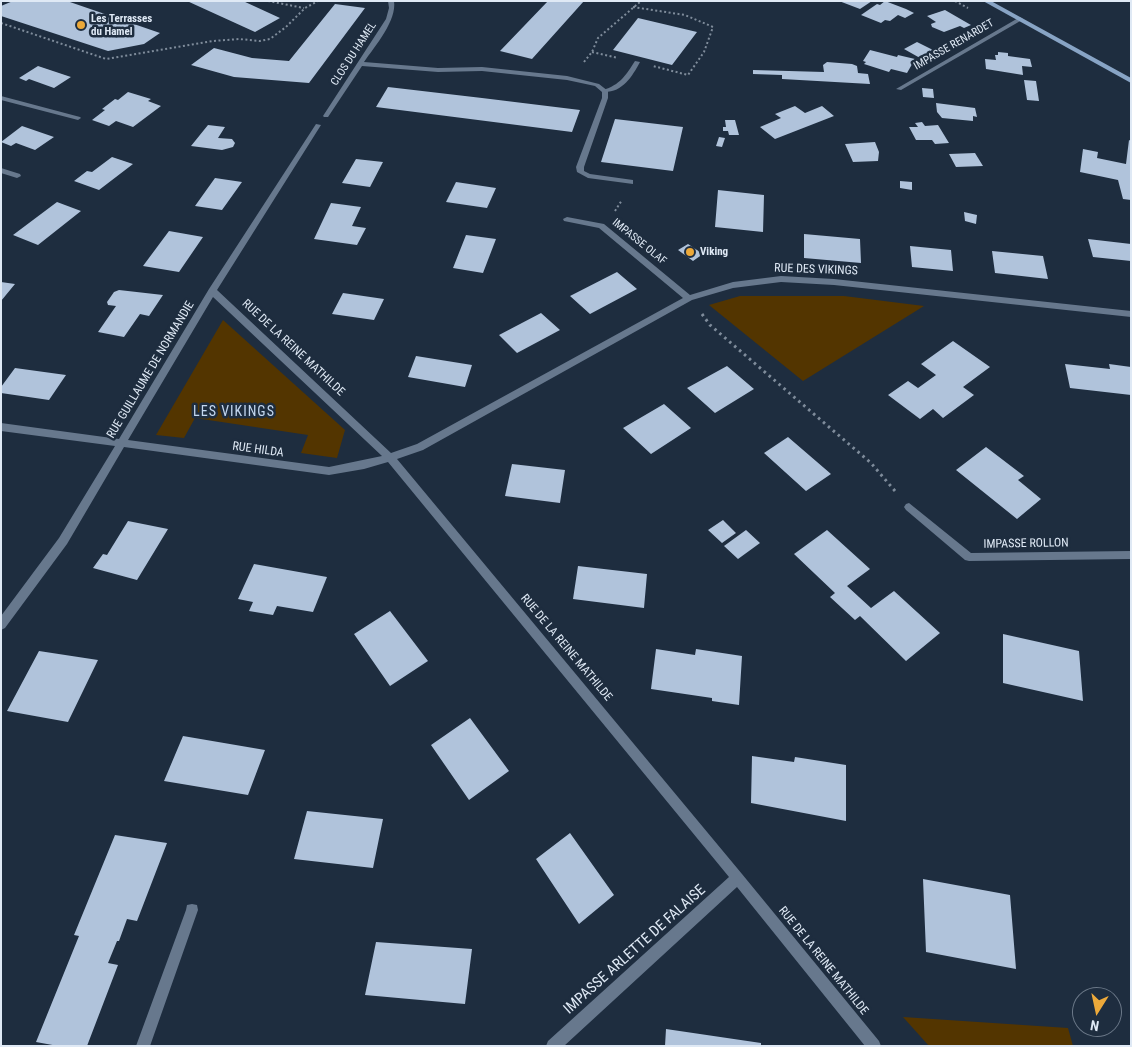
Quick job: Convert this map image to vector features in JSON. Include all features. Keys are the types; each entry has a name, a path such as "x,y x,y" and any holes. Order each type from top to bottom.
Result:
{"main road":[{"path":"986,1 1131,81"}],"street":[{"name":"CLOS DU HAMEL","path":"326,116 389,19 392,8 391,1"},
{"name":"IMPASSE RENARDET","path":"899,89 1020,19"},
{"path":"605,91 619,87 626,82 636,62"},
{"path":"360,64 438,70 482,69 567,78 597,85 605,91"},
{"path":"605,91 605,98 580,167 581,172 588,176 630,182"},
{"path":"1,98 78,118"},
{"name":"RUE GUILLAUME DE NORMANDIE","path":"1,625 63,541 212,291 318,125"},
{"path":"1,170 17,176"},
{"name":"IMPASSE OLAF","path":"567,219 601,226 689,298"},
{"name":"RUE DES VIKINGS","path":"391,459 449,432 689,298 734,285 782,279 870,285 1131,314"},
{"name":"RUE DE LA REINE MATHILDE","path":"212,291 391,459 738,878 874,1046"},
{"name":"RUE HILDA","path":"1,427 328,471 361,467 391,459"},
{"name":"IMPASSE ROLLON","path":"909,507 969,557 1131,555"},
{"name":"IMPASSE ARLETTE DE FALAISE","path":"553,1046 738,878"},
{"path":"143,1046 192,910"}],"path":[{"path":"268,1 305,8"},
{"path":"1,23 106,59 213,41 270,38 286,27 305,8 318,1"},
{"path":"567,78 586,60 598,38 641,1"},
{"path":"632,7 685,15 713,27 704,52 688,75 636,62"},
{"path":"689,298 710,325 871,463 909,507"}],"shaded area":[{"path":"740,296 844,296 924,306 803,381 709,305"},
{"path":"223,320 345,430 337,458 301,453 308,435 195,418 184,438 156,435"},
{"path":"903,1017 1068,1028 1073,1046 929,1046"}],"building":[{"name":"Les Terrasses du Hamel","path":"13,1 67,1 160,33 144,44 108,51 1,16 1,6"},
{"path":"187,1 243,1 280,18 255,32"},
{"path":"548,1 584,1 532,59 500,51"},
{"path":"839,1 872,1 860,9"},
{"path":"885,1 914,13 905,18 898,15 890,21 885,20 881,23 861,15"},
{"path":"335,4 365,8 309,83 234,77 191,65 214,48 252,58 289,61"},
{"path":"945,10 971,25 964,28 960,26 944,32 932,27 931,24 936,22 927,16"},
{"path":"638,18 697,32 672,65 613,50"},
{"path":"917,42 933,50 920,58 904,49"},
{"path":"870,50 897,57 898,55 915,59 907,73 891,69 889,72 864,64 866,62 863,61"},
{"path":"998,52 1008,53 1008,56 1030,59 1032,67 1022,66 1023,75 986,69 985,59 996,60 995,55 998,55"},
{"path":"827,62 857,66 858,73 868,74 870,84 782,79 782,75 753,74 753,70 824,72 823,65"},
{"path":"38,66 71,77 54,88 29,79 26,81 19,78"},
{"path":"1024,80 1036,81 1039,101 1027,100"},
{"path":"388,87 580,110 572,132 376,107"},
{"path":"922,88 933,89 934,98 923,97"},
{"path":"128,92 151,99 148,101 161,106 133,127 116,121 109,126 92,120 105,110 102,109"},
{"path":"936,103 975,108 977,117 973,116 973,121 942,118 937,112"},
{"path":"795,106 805,113 822,106 834,116 775,139 760,127 781,118 775,114"},
{"path":"615,119 683,127 673,171 601,162"},
{"path":"725,120 735,120 739,135 729,135 728,131 723,131 723,127 726,127"},
{"path":"922,122 925,126 938,125 949,143 935,144 932,140 916,140 909,127 918,127 915,123"},
{"path":"208,125 225,127 218,138 232,139 235,143 233,147 222,150 191,146"},
{"path":"22,126 54,137 35,150 16,143 11,146 1,142"},
{"path":"719,137 725,138 722,147 716,146"},
{"path":"1129,140 1131,141 1131,200 1123,199 1118,180 1080,172 1083,149 1098,152 1097,158 1126,164"},
{"path":"875,142 879,152 878,161 853,162 845,144"},
{"path":"975,153 983,166 956,167 949,154"},
{"path":"112,157 133,164 99,190 74,181 87,171 92,172"},
{"path":"356,159 383,162 370,187 342,183"},
{"path":"215,178 242,182 222,210 195,206"},
{"path":"900,181 912,182 912,190 900,188"},
{"path":"456,182 496,188 487,208 446,202"},
{"path":"718,190 764,195 763,232 715,227"},
{"path":"57,202 81,211 38,245 13,235"},
{"path":"331,203 361,207 352,226 366,228 357,245 314,239"},
{"path":"964,212 977,215 976,224 965,221"},
{"path":"169,231 203,237 179,272 143,266"},
{"path":"804,234 860,239 861,263 804,258"},
{"path":"466,235 496,239 483,273 453,268"},
{"path":"1088,239 1131,244 1131,261 1093,257"},
{"name":"Viking","path":"688,244 703,254 693,261 678,250"},
{"path":"910,246 951,250 953,271 912,267"},
{"path":"992,251 1043,256 1048,279 995,273"},
{"path":"617,272 637,289 590,314 570,296"},
{"path":"1,282 15,284 1,301"},
{"path":"119,290 163,295 149,316 140,314 124,337 98,332 116,306 108,305 107,302 114,292"},
{"path":"343,293 384,299 374,320 332,314"},
{"path":"541,313 560,330 517,353 499,335"},
{"path":"953,341 990,367 963,387 974,395 943,418 933,409 920,419 888,395 908,381 918,388 936,375 921,364"},
{"path":"416,356 472,365 465,387 408,377"},
{"path":"1065,364 1110,369 1109,364 1131,367 1131,395 1070,388"},
{"path":"727,366 754,389 715,413 687,388"},
{"path":"15,368 66,375 49,400 1,393 1,387"},
{"path":"664,404 691,428 651,454 623,428"},
{"path":"788,437 831,474 806,491 764,453"},
{"path":"986,447 1024,476 1018,480 1041,499 1017,519 956,470"},
{"path":"512,464 565,470 560,503 505,496"},
{"path":"723,520 736,533 722,543 708,530"},
{"path":"128,521 168,529 137,580 93,568 103,554 107,555"},
{"path":"746,530 760,543 738,559 724,546"},
{"path":"827,530 870,569 847,586 871,608 894,591 940,633 906,661 860,616 855,620 830,597 835,593 794,554"},
{"path":"254,564 327,577 313,612 277,606 273,615 249,611 253,602 238,599"},
{"path":"578,566 647,574 644,608 573,599"},
{"path":"390,611 428,661 390,686 354,634"},
{"path":"1003,634 1079,651 1083,701 1003,683"},
{"path":"656,649 695,655 696,649 742,656 739,705 712,701 712,698 651,689"},
{"path":"39,651 98,660 68,722 7,711"},
{"path":"470,718 509,771 469,800 431,745"},
{"path":"183,736 265,750 248,795 164,781"},
{"path":"752,756 794,762 795,757 846,765 846,821 751,803"},
{"path":"307,811 383,819 373,868 294,859"},
{"path":"570,833 614,895 579,924 536,859"},
{"path":"115,835 167,843 137,921 127,919 108,963 118,965 87,1046 58,1046 36,1042 79,936 74,935"},
{"path":"923,879 1010,895 1016,969 926,952"},
{"path":"376,942 472,949 465,1004 365,995"},
{"path":"666,1029 761,1043 761,1046 665,1046"}],"place":[{"name":"Les Terrasses du Hamel","path":"81,25"},
{"name":"Viking","path":"690,252"}],"district":[{"name":"LES VIKINGS","path":"234,412"}]}
